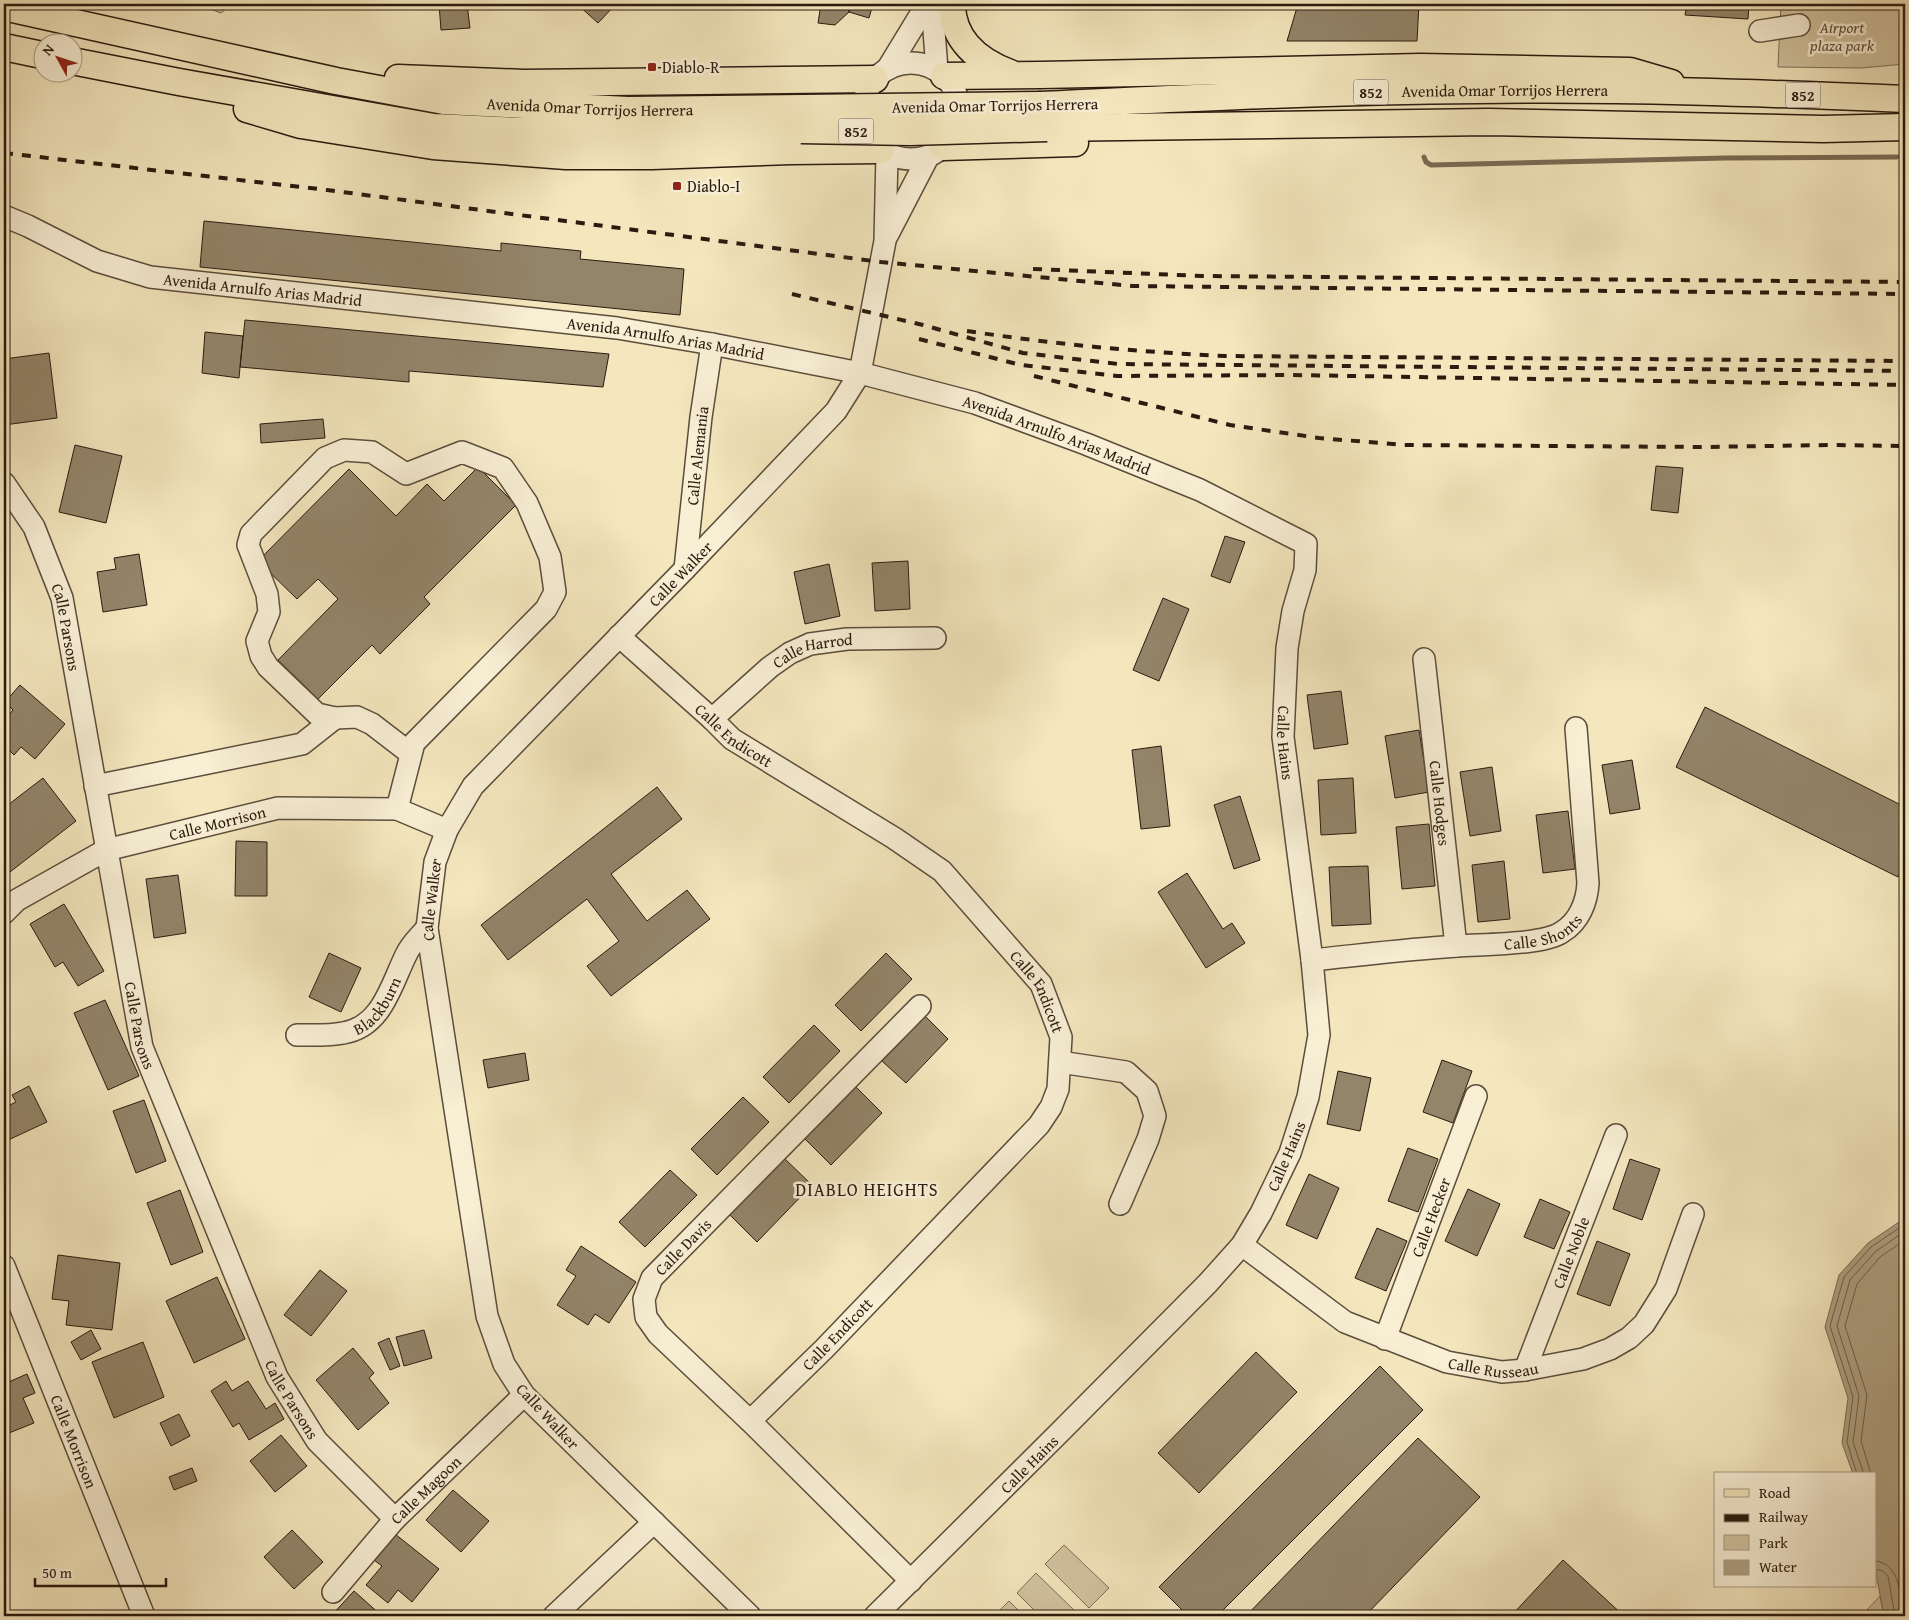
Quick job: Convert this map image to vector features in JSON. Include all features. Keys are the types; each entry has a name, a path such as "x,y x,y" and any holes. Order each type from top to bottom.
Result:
{"main road":[{"path":"952,4 955,26 961,39 970,50 987,64 1013,74"},
{"name":"Avenida Omar Torrijos Herrera","path":"4,7 270,66 444,101 628,110 799,129"},
{"path":"4,47 32,53"},
{"name":"Avenida Omar Torrijos Herrera","path":"82,63 434,127 518,131 799,129 910,132 1045,126 1479,122 1823,128 1905,127"},
{"path":"270,66 375,77 524,83 790,80 882,74"},
{"path":"941,73 1042,75 1421,67 1630,71 1701,92"},
{"path":"1042,75 1030,82 1021,92 1016,111 1020,124 1028,135 1045,126"},
{"path":"790,80 804,85 814,94 820,108 821,115 818,129 815,135 804,145 799,129"},
{"name":"Avenida Omar Torrijos Herrera","path":"1045,126 1261,94 1452,90 1701,92 1905,99"},
{"path":"936,152 1045,126"},
{"path":"799,129 884,152"}],"street":[{"path":"882,74 902,64 916,63 925,65 941,73 954,90 960,110 955,131 936,152 910,160 884,152 870,138 864,124 862,108 866,92 882,74 927,4"},
{"path":"932,4 941,73"},
{"path":"1760,31 1799,25"},
{"name":"Calle Walker","path":"750,1616 524,1395 504,1364 487,1316 428,928 435,862 447,830 473,786 836,411 860,373 885,241 884,152"},
{"name":"Calle Walker","path":"885,241 936,152"},
{"name":"Avenida Arnulfo Arias Madrid","path":"4,216 97,261 150,277 617,328 712,344 860,373 975,403 1086,444 1200,490 1306,544"},
{"name":"Calle Alemania","path":"685,569 700,417 712,344"},
{"path":"397,809 411,754 414,742 546,610 556,592 550,558 528,503 503,468 462,452 406,474 372,452 344,450 324,458 251,534 248,545 267,594 269,612 257,641 261,656 268,667 317,714 335,718 357,717 372,724 411,754"},
{"name":"Calle Parsons","path":"4,483 34,527 62,598 142,1047 277,1377 318,1441 395,1519"},
{"name":"Calle Hains","path":"874,1616 1208,1284 1242,1245 1261,1213 1290,1153 1308,1097 1319,1035 1312,960 1283,737 1287,648 1293,611 1305,570 1306,544"},
{"name":"Calle Endicott","path":"619,636 732,739 894,838 942,871 1041,984 1061,1037 1058,1089 1051,1107 1039,1125 824,1349 750,1421"},
{"name":"Calle Harrod","path":"712,719 770,667 790,653 810,644 847,639 935,638"},
{"name":"Calle Hodges","path":"1424,659 1456,946"},
{"path":"95,786 302,744 335,718"},
{"name":"Calle Shonts","path":"1312,960 1456,946 1546,940 1562,933 1578,917 1587,895 1588,883 1576,728"},
{"name":"Calle Morrison","path":"4,913 17,900 106,850 278,808 397,809 447,830"},
{"name":"Blackburn","path":"297,1035 344,1033 357,1030 366,1024 373,1018 386,999 406,953 428,928"},
{"name":"Calle Davis","path":"911,1581 750,1421 658,1334 646,1317 644,1300 652,1278 920,1006"},
{"path":"1060,1062 1126,1072 1148,1091 1155,1116 1148,1139 1120,1204"},
{"name":"Calle Hecker","path":"1386,1339 1476,1096"},
{"name":"Calle Noble","path":"1525,1370 1616,1135"},
{"name":"Calle Russeau","path":"1242,1245 1345,1322 1447,1362 1502,1372 1525,1370 1583,1359 1610,1349 1629,1338 1644,1324 1666,1289 1693,1214"},
{"name":"Calle Morrison","path":"4,1266 144,1616"},
{"name":"Calle Magoon","path":"333,1592 395,1519 524,1395"},
{"path":"554,1616 654,1522"}],"green space":[{"path":"197,4 232,4 221,13"},
{"name":"Airport plaza park","path":"1781,4 1905,4 1905,64 1861,68 1778,67"},
{"path":"1064,1545 1109,1588 1089,1608 1045,1564"},
{"path":"1036,1573 1080,1616 1040,1616 1017,1593"},
{"path":"1880,1596 1884,1616 1864,1616 1865,1612"},
{"path":"1009,1601 1024,1616 994,1616"}],"water":[{"path":"1905,1210 1905,1616 1884,1616 1876,1573 1876,1472 1852,1472 1842,1443 1848,1398 1825,1327 1839,1275 1868,1243 1902,1220"}],"building":[{"path":"439,4 467,4 470,28 441,30"},
{"path":"577,4 616,4 598,23"},
{"path":"821,4 850,4 849,12 835,25 818,23"},
{"path":"850,4 873,4 869,18 849,12"},
{"path":"1298,4 1419,4 1417,41 1287,41"},
{"path":"1687,4 1749,4 1748,19 1685,15"},
{"path":"204,221 501,251 501,243 581,251 580,259 684,269 680,315 200,267"},
{"path":"245,320 609,354 603,387 409,371 409,382 240,367"},
{"path":"205,332 243,336 239,378 202,373"},
{"path":"49,353 57,418 4,425 4,359"},
{"path":"323,419 325,438 261,443 260,424"},
{"path":"75,445 122,456 106,523 59,512"},
{"path":"1656,466 1683,468 1678,513 1651,510"},
{"path":"478,467 516,505 424,597 430,604 380,654 372,645 318,699 278,660 338,599 318,579 297,599 258,561 349,469 396,516 427,484 444,501"},
{"path":"1225,536 1245,542 1230,583 1211,576"},
{"path":"139,554 147,605 103,612 97,572 116,569 114,558"},
{"path":"908,561 910,609 875,611 872,563"},
{"path":"829,564 840,616 805,624 794,572"},
{"path":"1163,598 1189,609 1159,681 1133,670"},
{"path":"20,685 65,724 35,759 21,747 14,755 4,745 4,721 13,710 5,702"},
{"path":"1341,691 1348,744 1314,749 1307,695"},
{"path":"1705,707 1905,807 1905,862 1898,877 1676,767"},
{"path":"1419,730 1429,792 1395,798 1385,736"},
{"path":"1161,746 1170,826 1141,829 1132,750"},
{"path":"1632,760 1640,809 1610,814 1602,765"},
{"path":"1492,767 1501,831 1470,836 1460,772"},
{"path":"43,778 76,821 10,872 4,864 4,808"},
{"path":"1353,778 1356,833 1321,835 1318,780"},
{"path":"657,787 682,819 611,874 647,921 687,890 710,919 611,996 587,966 619,941 587,899 508,960 481,925"},
{"path":"1240,796 1260,860 1234,869 1214,805"},
{"path":"1568,811 1575,869 1543,873 1536,815"},
{"path":"1429,824 1435,886 1402,889 1396,827"},
{"path":"236,841 267,842 267,896 235,896"},
{"path":"1504,861 1510,919 1478,922 1472,865"},
{"path":"1368,866 1371,924 1332,926 1329,867"},
{"path":"1187,873 1223,929 1232,923 1245,943 1206,968 1158,892"},
{"path":"178,875 186,933 154,938 146,879"},
{"path":"64,904 104,971 78,986 63,962 55,967 30,924"},
{"path":"329,953 361,968 341,1012 309,997"},
{"path":"886,953 912,979 861,1031 835,1005"},
{"path":"105,1000 139,1076 108,1090 74,1013"},
{"path":"925,1016 948,1039 906,1083 882,1061"},
{"path":"814,1025 840,1051 789,1103 763,1077"},
{"path":"525,1053 529,1080 488,1088 483,1060"},
{"path":"1442,1060 1472,1071 1453,1123 1423,1112"},
{"path":"1338,1071 1371,1078 1360,1131 1327,1124"},
{"path":"29,1086 47,1122 6,1141 4,1136 4,1108 16,1102 12,1095"},
{"path":"856,1087 882,1113 831,1165 805,1139"},
{"path":"743,1097 769,1122 717,1175 691,1149"},
{"path":"144,1100 166,1161 136,1173 113,1111"},
{"path":"1408,1148 1438,1159 1418,1212 1388,1201"},
{"path":"784,1158 812,1185 757,1242 729,1214"},
{"path":"1630,1159 1660,1169 1642,1220 1613,1209"},
{"path":"670,1170 697,1195 645,1247 619,1222"},
{"path":"1309,1174 1339,1188 1317,1239 1286,1225"},
{"path":"1468,1189 1500,1204 1477,1256 1445,1241"},
{"path":"180,1190 203,1252 171,1265 147,1203"},
{"path":"1540,1199 1570,1212 1554,1249 1524,1237"},
{"path":"1377,1228 1407,1241 1386,1291 1355,1278"},
{"path":"1597,1241 1630,1254 1610,1306 1577,1294"},
{"path":"581,1246 636,1282 609,1323 595,1314 588,1325 557,1305 576,1276 566,1270"},
{"path":"58,1255 120,1263 112,1330 66,1325 69,1301 52,1299"},
{"path":"320,1270 347,1291 311,1336 284,1315"},
{"path":"217,1277 245,1339 194,1363 166,1301"},
{"path":"4,1325 10,1337 4,1340"},
{"path":"91,1330 101,1349 81,1360 71,1342"},
{"path":"424,1330 432,1358 404,1366 396,1337"},
{"path":"389,1338 400,1366 390,1370 378,1343"},
{"path":"143,1342 164,1397 114,1418 92,1362"},
{"path":"353,1348 374,1373 369,1378 389,1403 358,1430 316,1380"},
{"path":"1256,1352 1297,1392 1199,1493 1158,1453"},
{"path":"1380,1366 1423,1410 1217,1616 1188,1616 1159,1587"},
{"path":"27,1374 35,1393 23,1398 34,1423 4,1435 4,1384"},
{"path":"226,1381 232,1391 248,1381 266,1409 275,1403 284,1419 249,1440 239,1423 233,1427 211,1391"},
{"path":"179,1414 190,1436 171,1446 160,1423"},
{"path":"281,1435 307,1466 275,1492 250,1461"},
{"path":"1418,1438 1480,1497 1365,1616 1246,1616"},
{"path":"192,1468 197,1481 174,1490 169,1477"},
{"path":"453,1490 489,1521 461,1552 426,1520"},
{"path":"292,1530 323,1562 294,1589 264,1557"},
{"path":"395,1534 439,1569 412,1602 398,1590 388,1603 366,1585 382,1566 374,1560"},
{"path":"1563,1560 1624,1616 1511,1616"},
{"path":"354,1591 382,1616 331,1616"}],"waterway":[{"path":"1424,157 1426,162 1431,165 1725,158 1897,157"}],"railway":[{"path":"4,153 327,190 881,262 1132,286 1905,294"},
{"path":"1033,269 1202,276 1905,282"},
{"path":"792,294 923,325 1023,353 1118,364 1905,371"},
{"path":"967,331 1096,347 1225,356 1905,361"},
{"path":"919,339 1021,365 1117,376 1291,375 1905,385"},
{"path":"1034,376 1230,425 1319,438 1404,445 1905,446"}],"place":[{"name":"Diablo-R","path":"652,67"},
{"name":"Diablo-I","path":"677,186"}],"district":[{"name":"DIABLO HEIGHTS","path":"867,1189"}]}
